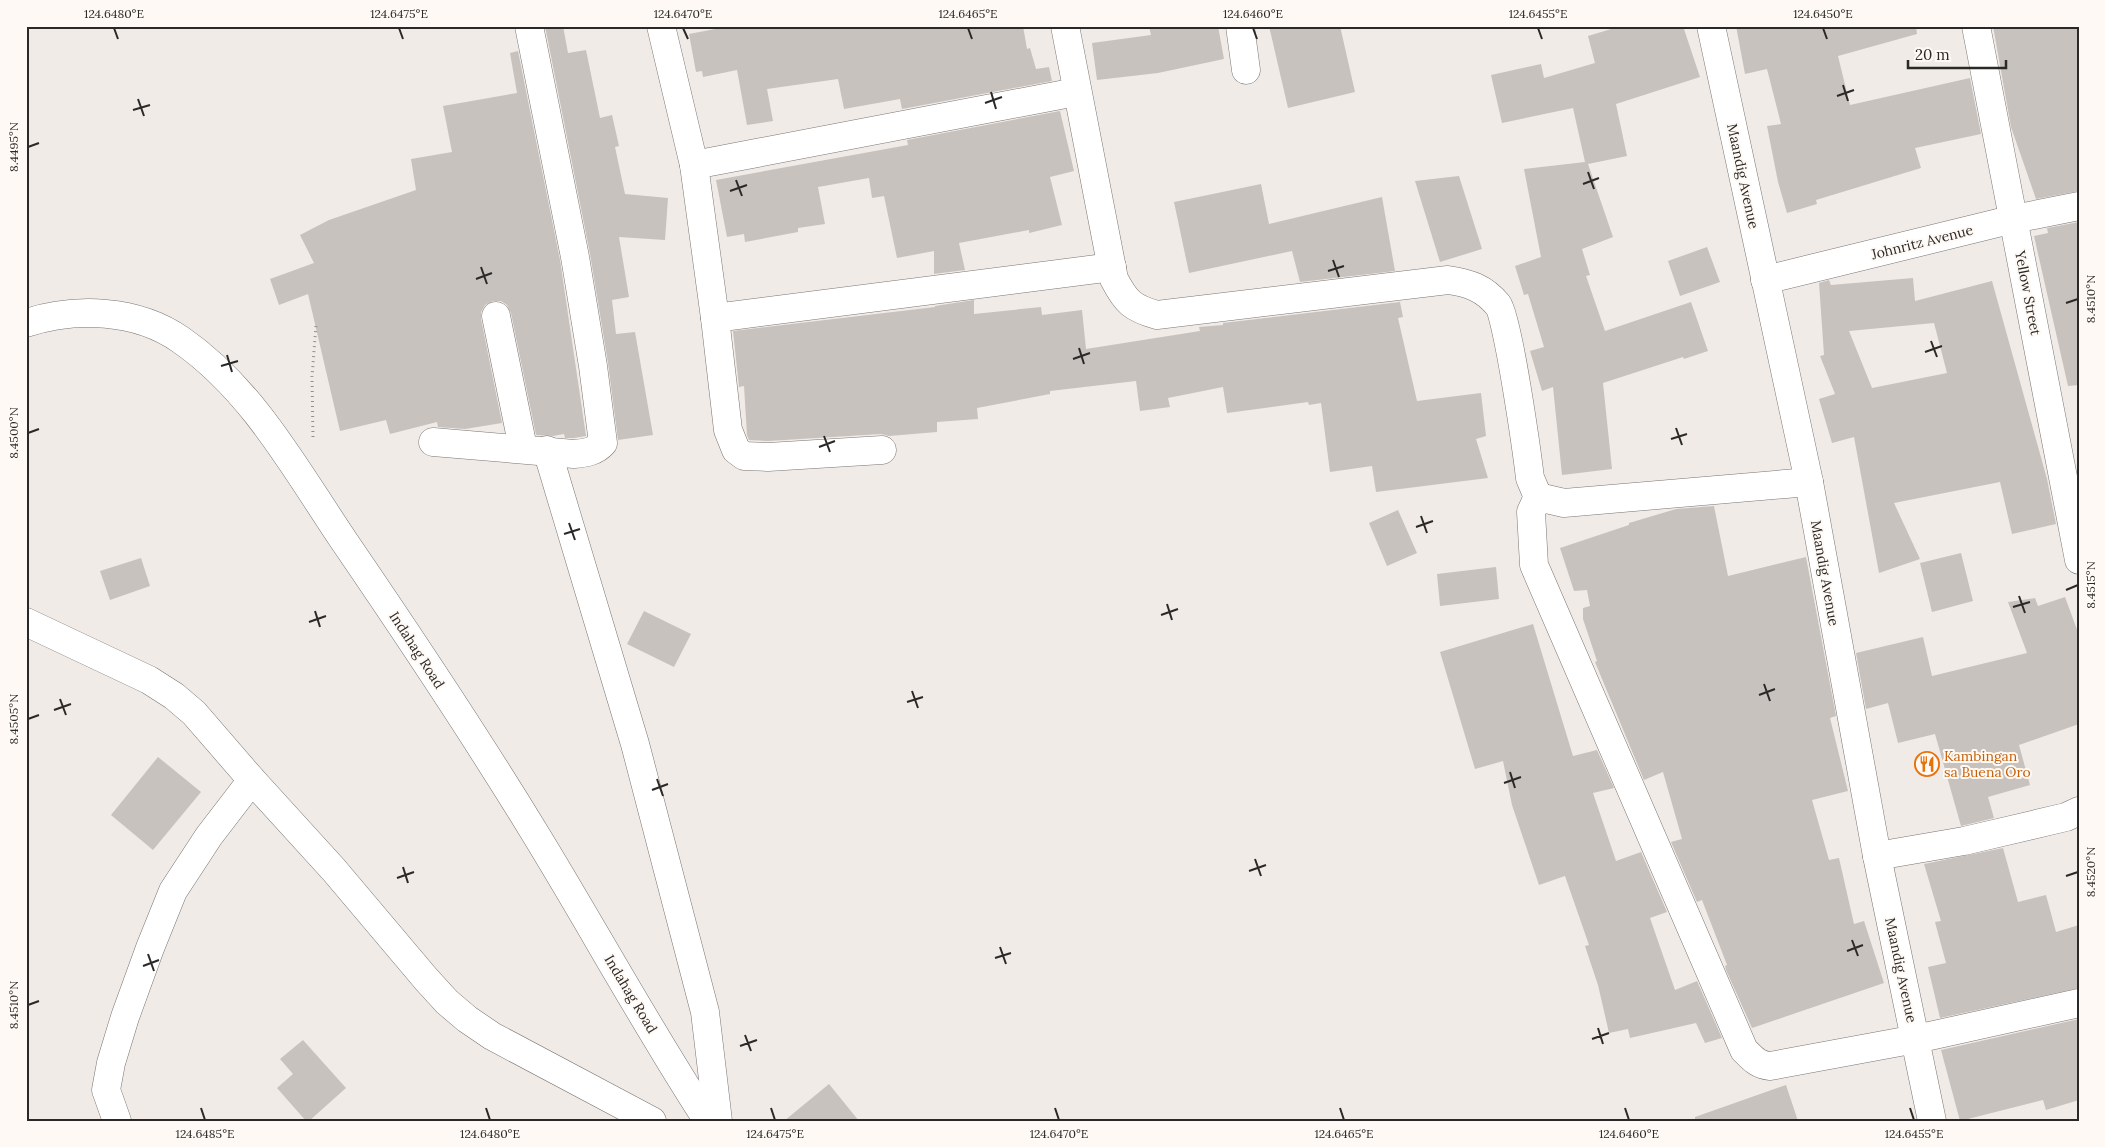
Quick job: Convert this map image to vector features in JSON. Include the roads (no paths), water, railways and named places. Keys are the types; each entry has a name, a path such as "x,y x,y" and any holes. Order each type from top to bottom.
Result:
{"street":[{"path":"433,442 584,453 600,447 603,443 604,437 575,257 529,26"},
{"path":"661,26 694,165 728,430 736,450 744,456 768,457 882,450"},
{"path":"1065,26 1076,92 1114,279 1122,295 1137,310 1157,315 1448,280 1469,283 1483,291 1499,307 1506,336 1530,478 1538,497 1531,512 1534,565 1744,1050 1757,1063 1770,1066 1916,1039 2079,1003"},
{"path":"1240,26 1246,70"},
{"name":"Maandig Avenue","path":"1711,26 1809,482 1877,856 1932,1121"},
{"name":"Yellow Street","path":"1976,26 2079,560"},
{"path":"694,165 1076,92"},
{"name":"Johnritz Avenue","path":"1765,280 2014,219 2079,206"},
{"path":"715,318 1112,267"},
{"name":"Indahag Road","path":"26,324 73,313 118,315 154,324 180,339 216,367 253,407 415,645 458,712 533,830 708,1121"},
{"path":"496,316 535,449 634,744 705,1012 718,1121"},
{"path":"1538,497 1564,503 1809,482"},
{"path":"26,622 148,680 174,696 194,713 334,870 426,979 460,1013 492,1036 652,1121"},
{"path":"117,1121 106,1090 111,1063 124,1017 146,957 173,891 209,836 252,780"},
{"path":"1877,856 1964,841 2066,817 2079,811"}],"place":[{"name":"Kambingan sa Buena Oro","path":"1927,764"}]}
